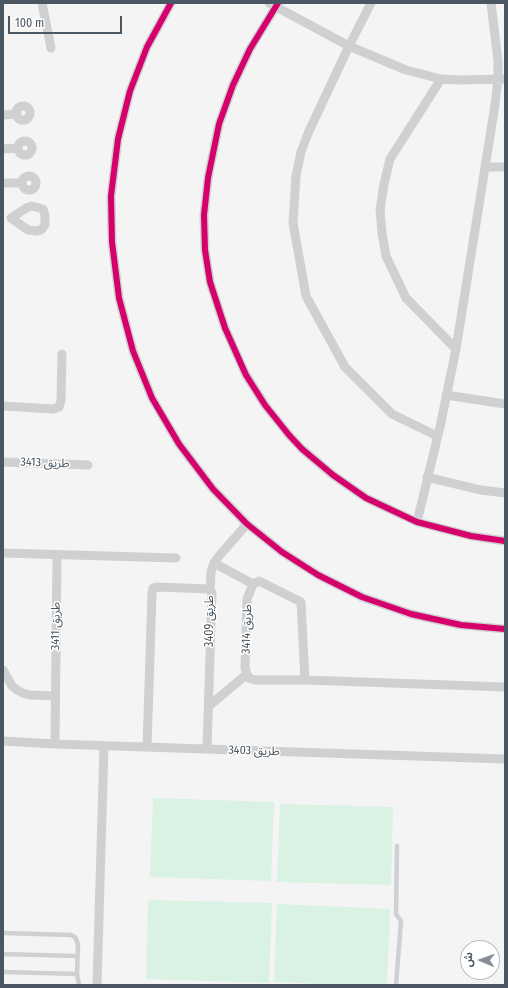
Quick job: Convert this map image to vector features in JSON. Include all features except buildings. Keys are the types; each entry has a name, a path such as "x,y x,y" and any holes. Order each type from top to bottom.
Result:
{"street":[{"path":"42,3 51,48"},
{"path":"171,3 147,47 130,91 118,140 111,196 112,242 119,298 133,351 152,398 179,444 213,489 247,524 282,552 318,575 362,597 411,614 461,625 505,629"},
{"path":"371,3 309,131 296,176 293,223 306,296 345,368 392,414 437,436"},
{"path":"417,522 456,349 502,79 491,3"},
{"path":"502,79 470,80 441,78 406,70 349,46 274,4 241,67 224,110 214,143 204,215 205,250 214,298 224,328 246,375 265,405 289,435 317,463 366,498 417,522 471,536 505,541"},
{"path":"441,78 390,159 380,210 386,256 406,298 456,349"},
{"path":"3,115 17,114"},
{"path":"3,150 18,148"},
{"path":"486,167 505,167"},
{"path":"3,184 22,183"},
{"path":"3,406 53,409 59,407 61,400 62,354"},
{"path":"446,395 505,404"},
{"name":"طريق 3413","path":"3,462 88,464"},
{"path":"427,477 481,490 505,493"},
{"path":"210,590 211,572 214,563 247,524"},
{"path":"3,553 176,558"},
{"name":"طريق 3411","path":"55,744 57,555"},
{"path":"214,563 253,584 259,581 301,602 305,680"},
{"name":"طريق 3414","path":"247,674 245,668 247,599 253,584"},
{"name":"طريق 3409","path":"147,747 151,601 153,588 157,587 210,590 212,595 207,749"},
{"path":"3,670 12,686 23,693 55,696"},
{"path":"209,706 247,674 249,678 255,680 305,680 505,687"},
{"name":"طريق 3403","path":"3,741 104,746 505,759"},
{"path":"97,985 104,746"}],"lane":[{"path":"396,985 401,921 396,914 397,846"},
{"path":"3,933 71,935 75,937 77,939 77,974 79,985"},
{"path":"3,954 77,956"},
{"path":"3,972 77,974"}],"green space":[{"path":"153,798 274,802 271,881 150,877"},
{"path":"280,804 393,807 391,885 277,882"},
{"path":"148,900 272,903 269,983 146,979"},
{"path":"277,904 390,909 387,985 274,982"}],"cycle path":[{"path":"171,3 147,47 130,91 118,139 111,196 112,242 119,298 133,351 152,398 179,444 213,489 247,524 282,552 318,575 362,597 411,614 461,625 505,629"},
{"path":"278,3 250,49 233,85 219,124 208,178 204,215 205,250 210,282 225,328 246,375 265,405 302,449 333,475 366,498 417,522 471,536 505,541"}]}
